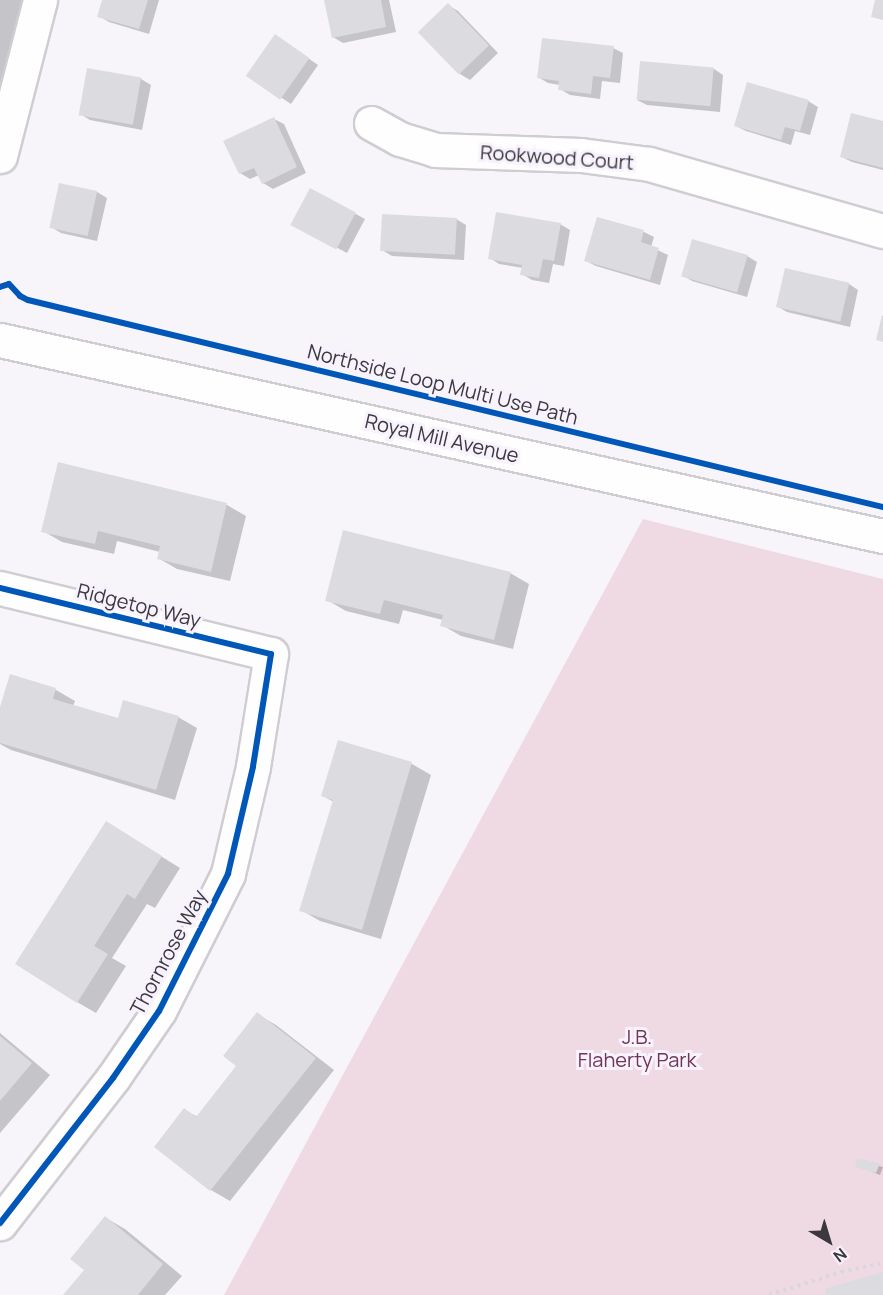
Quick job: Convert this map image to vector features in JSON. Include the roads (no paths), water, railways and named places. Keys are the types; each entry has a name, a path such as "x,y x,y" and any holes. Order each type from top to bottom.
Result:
{"street":[{"path":"0,156 40,0"},
{"name":"Rookwood Court","path":"371,123 400,139 435,150 581,155 649,164 883,231"},
{"name":"Royal Mill Avenue","path":"0,340 883,536"},
{"name":"Ridgetop Way","path":"0,588 271,654"},
{"name":"Thornrose Way","path":"0,1223 106,1088 159,1011 228,874 253,767 271,654"}],"park label":[{"name":"J.B. Flaherty Park","path":"637,1048"}]}
